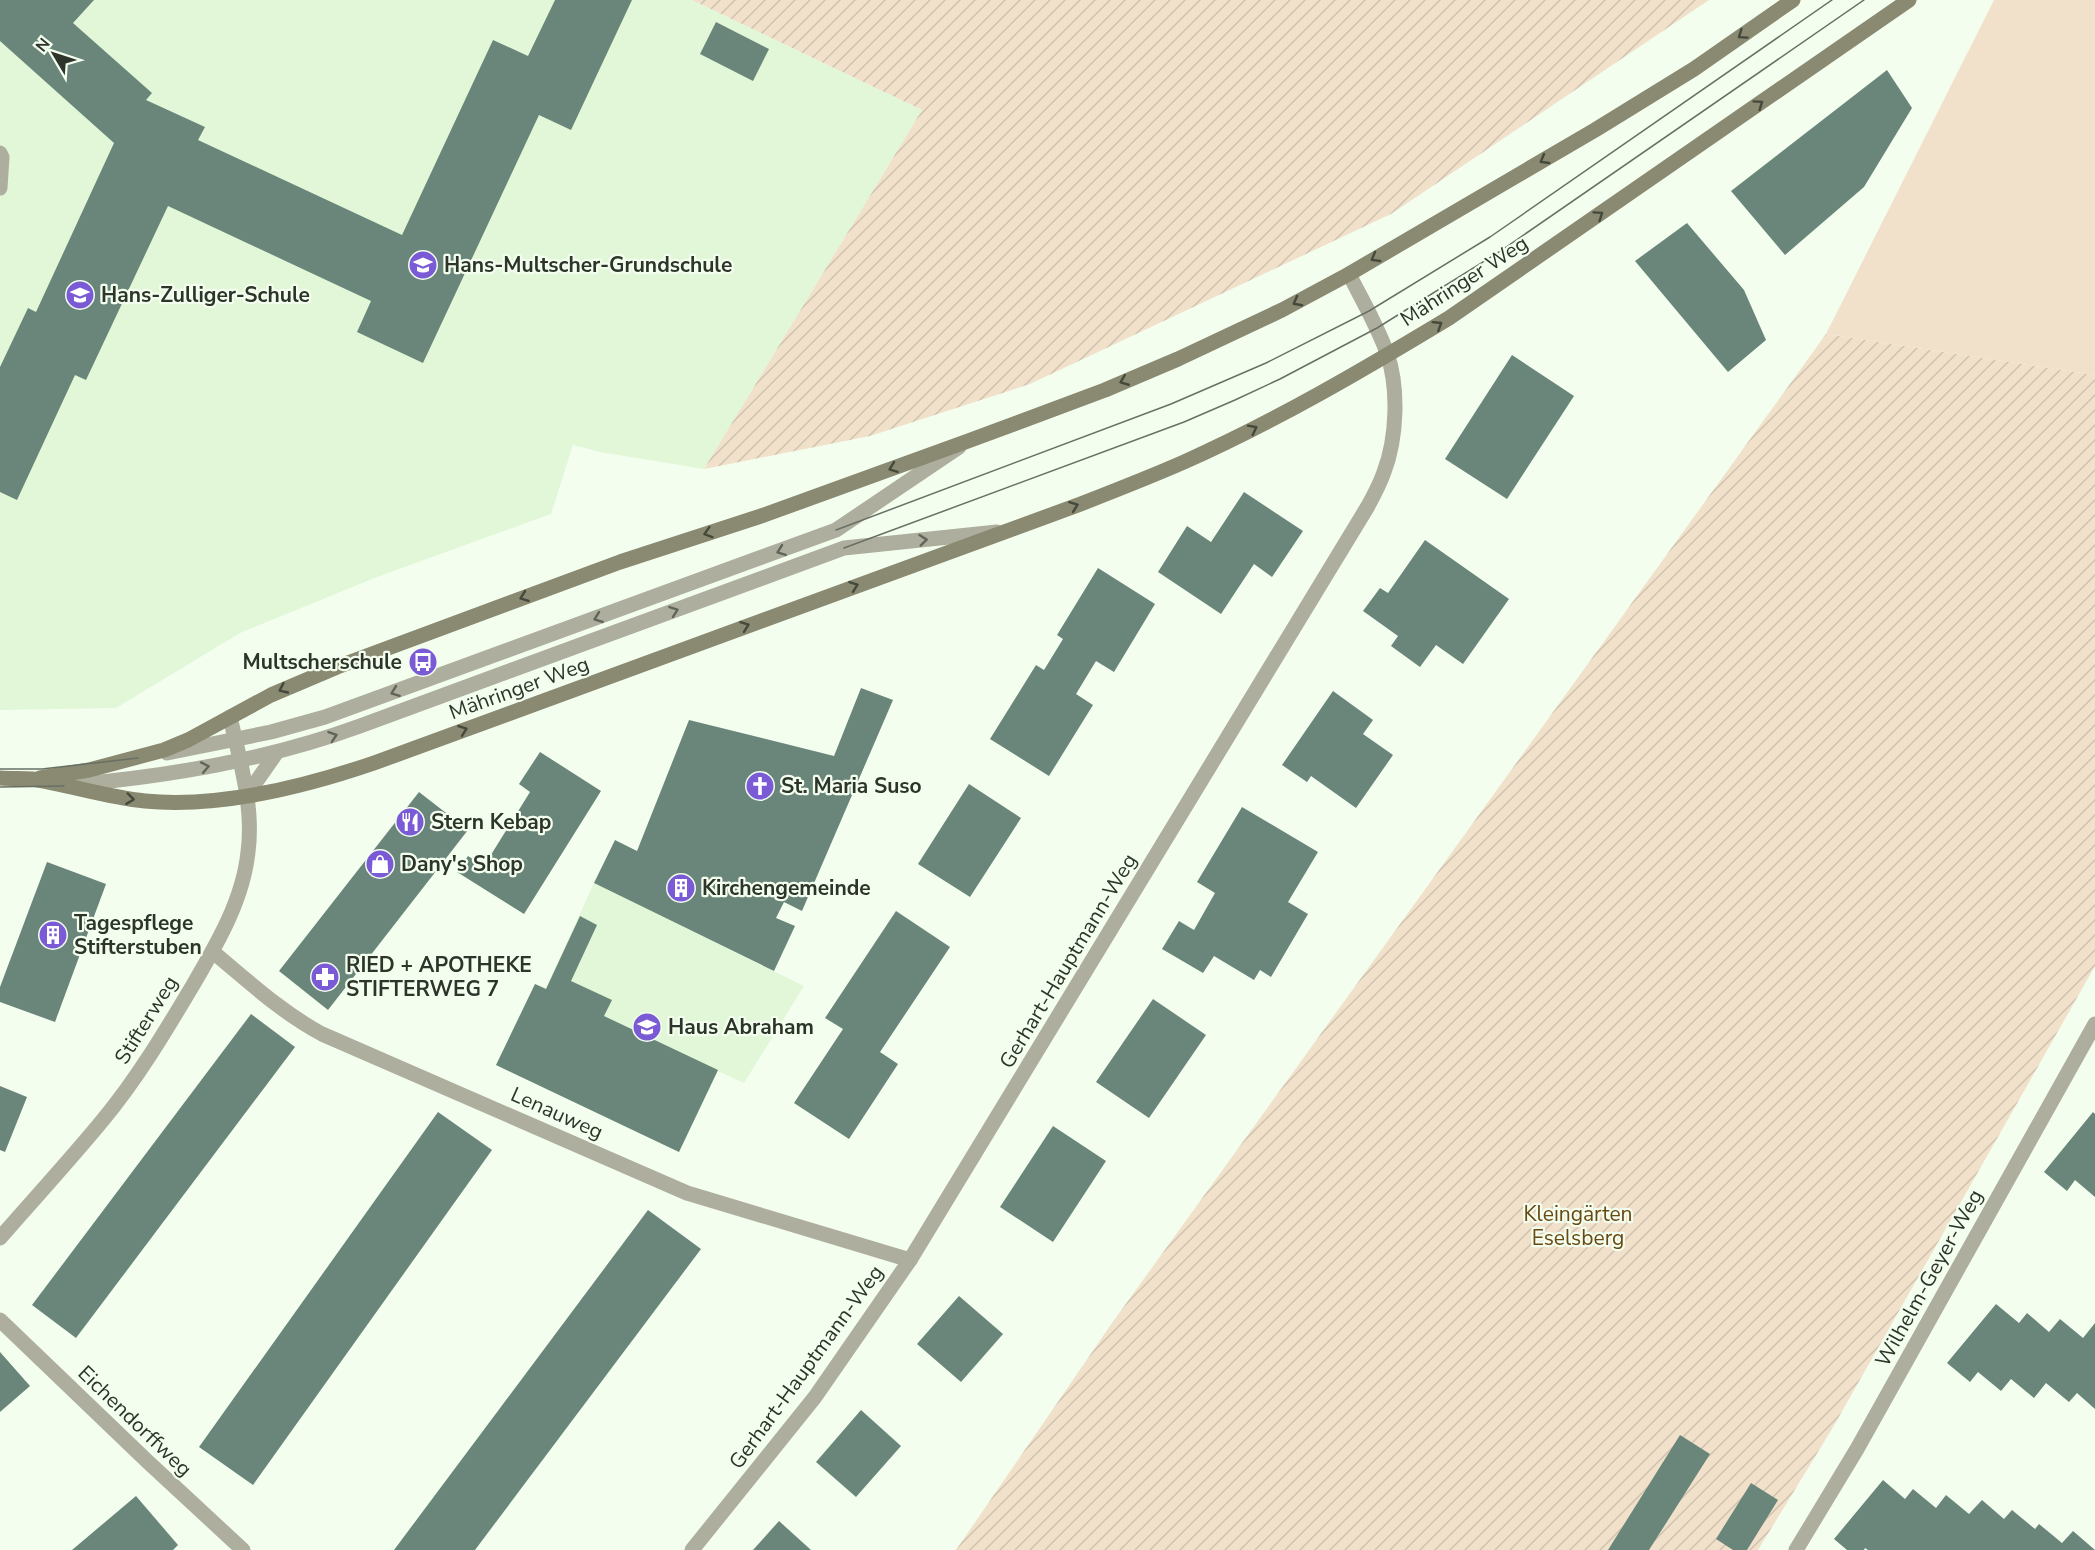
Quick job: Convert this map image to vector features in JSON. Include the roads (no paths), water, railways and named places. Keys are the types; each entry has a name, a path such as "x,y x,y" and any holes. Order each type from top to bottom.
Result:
{"street":[{"name":"Mähringer Weg","path":"138,758 188,740 271,694 337,667 620,562 764,515 968,441 1105,390 1179,359 1282,310 1349,274 1638,104 1793,0"},
{"name":"Mähringer Weg","path":"0,778 31,779 106,795 148,801 199,800 247,795 301,785 374,763 1078,505 1185,462 1275,417 1388,355 1509,278 1909,0"},
{"path":"0,153 2,157 0,188"},
{"name":"Gerhart-Hauptmann-Weg","path":"692,1550 815,1397 910,1260 1368,506 1385,471 1393,435 1394,393 1388,355 1377,328 1349,274"},
{"name":"Mähringer Weg","path":"31,779 89,770 138,758 235,740 325,717 836,530 968,441"},
{"name":"Mähringer Weg","path":"64,786 148,776 240,760 333,736 844,548 1006,531"},
{"name":"Stifterweg","path":"0,1238 110,1111 158,1042 213,952 236,902 248,854 250,833 247,795 230,717"},
{"path":"247,795 277,752"},
{"name":"Lenauweg","path":"213,952 300,1023 322,1034 687,1193 910,1260"},
{"name":"Wilhelm-Geyer-Weg","path":"1796,1550 1857,1449 2095,1024"},
{"name":"Eichendorffweg","path":"0,1320 243,1550"}],"tram line":[{"path":"836,530 1171,404 1266,363 1369,311 1490,237 1832,0"},
{"path":"844,548 1184,422 1280,379 1377,328 1499,252 1864,0"},
{"path":"0,769 42,769 138,758"},
{"path":"0,787 64,786"}],"place":[{"name":"Hans-Multscher-Grundschule","path":"423,265"},
{"name":"Hans-Zulliger-Schule","path":"80,295"},
{"name":"Multscherschule","path":"423,662"},
{"name":"St. Maria Suso","path":"760,786"},
{"name":"Stern Kebap","path":"410,822"},
{"name":"Dany's Shop","path":"380,864"},
{"name":"Kirchengemeinde","path":"681,888"},
{"name":"Tagespflege Stifterstuben","path":"53,935"},
{"name":"RIED + APOTHEKE STIFTERWEG 7","path":"325,977"},
{"name":"Haus Abraham","path":"647,1027"}],"park label":[{"name":"Kleingärten Eselsberg","path":"1578,1226"}]}
